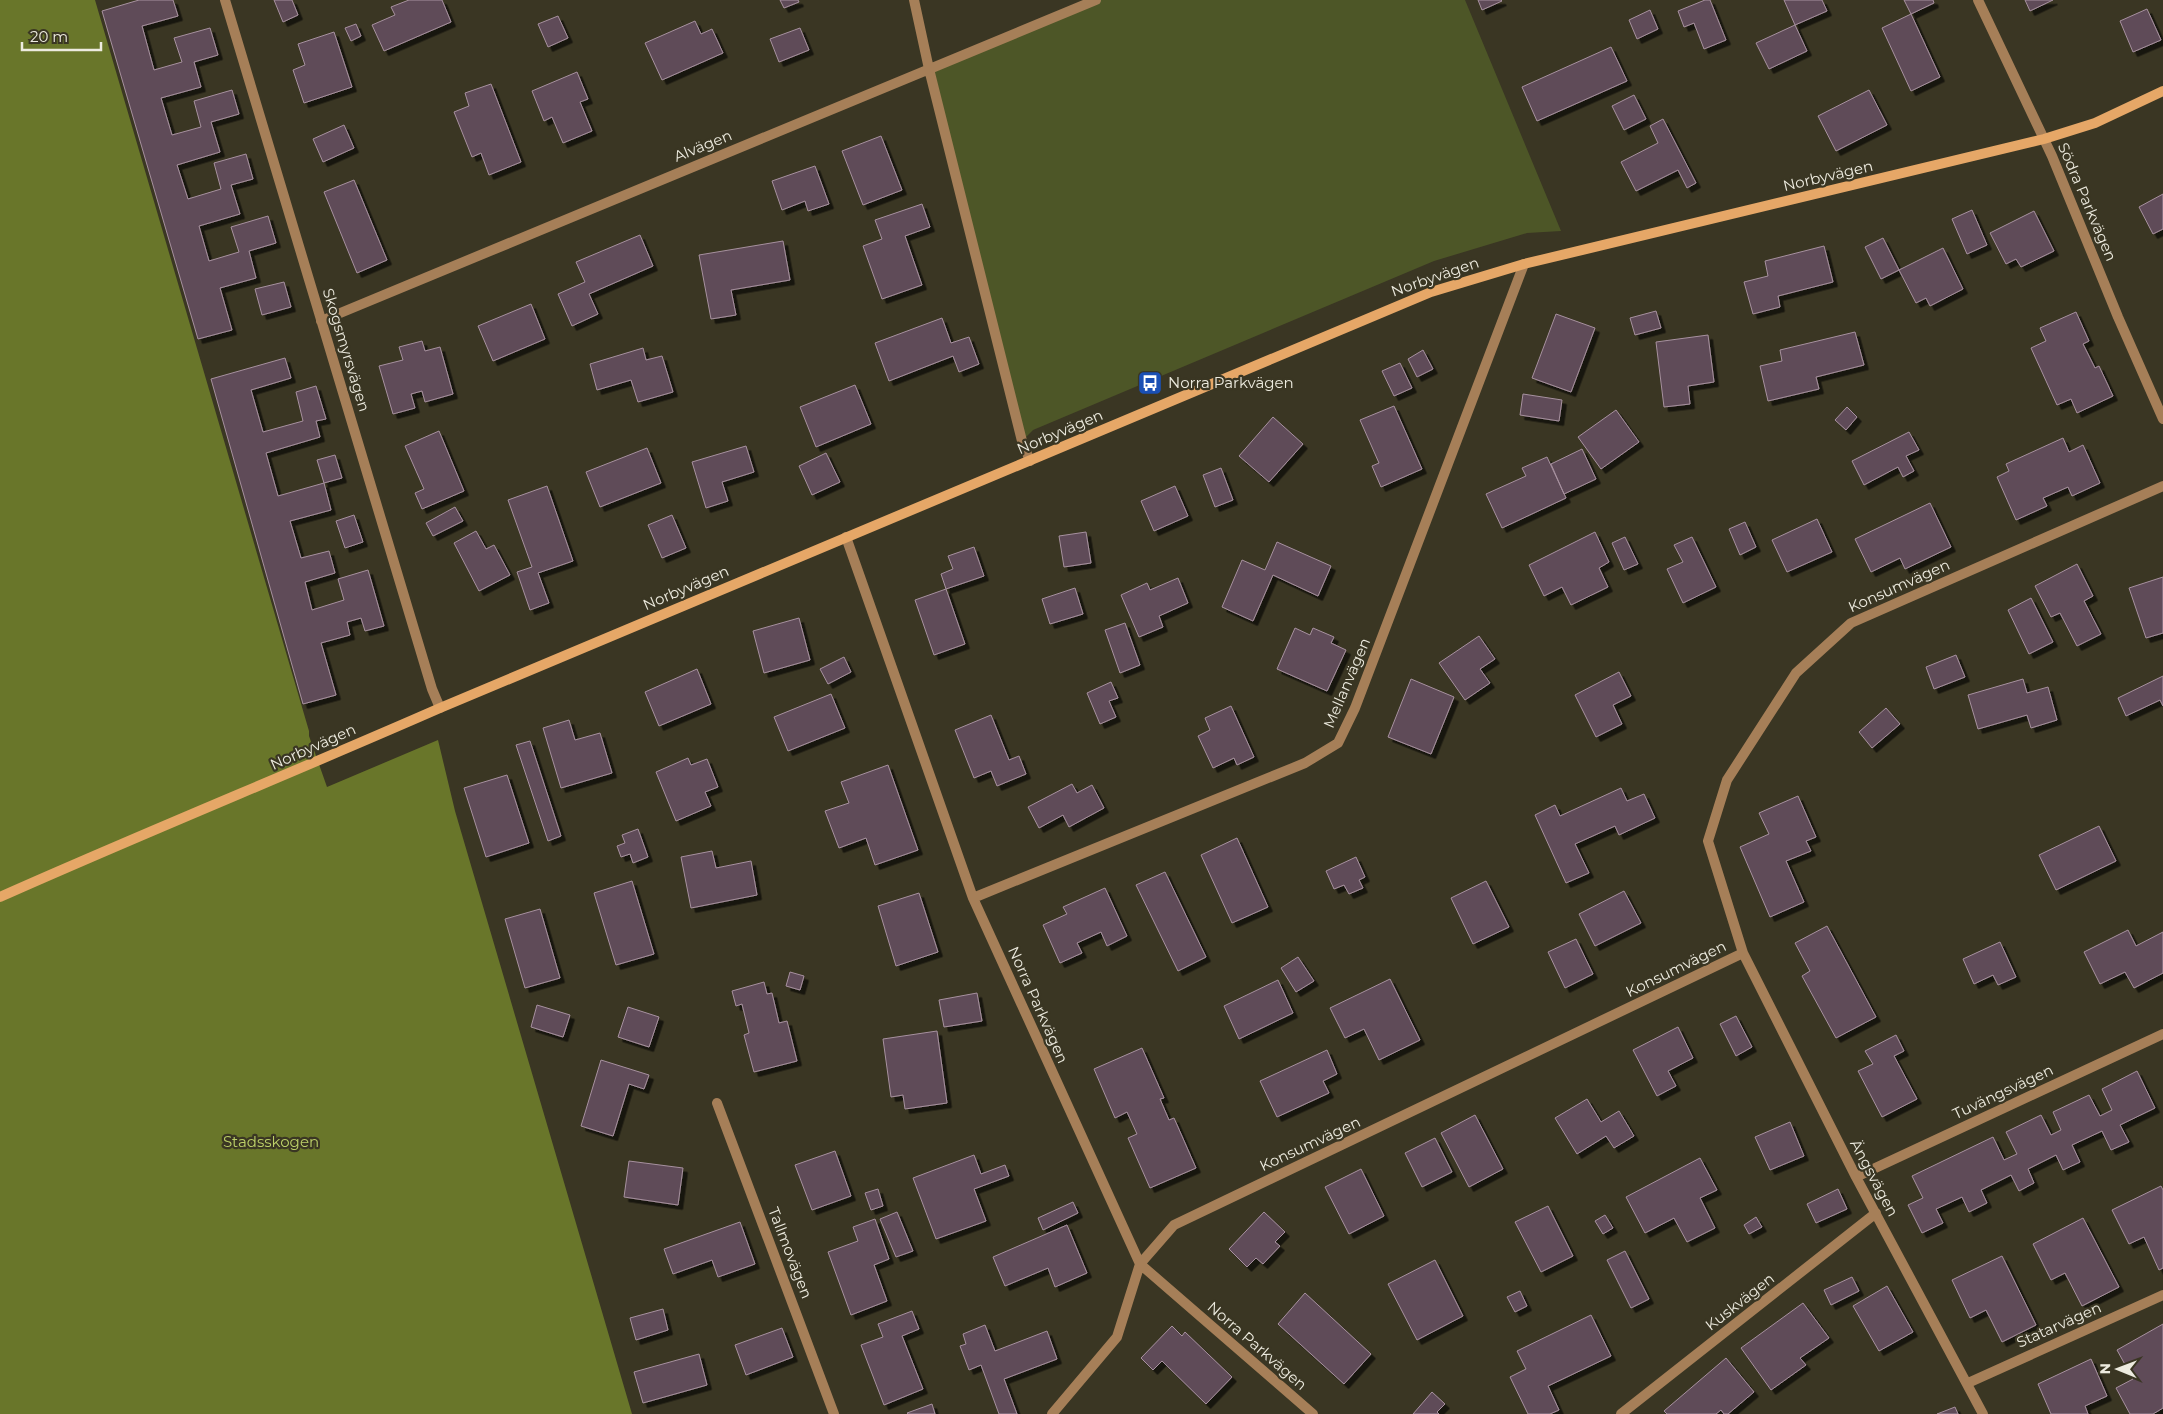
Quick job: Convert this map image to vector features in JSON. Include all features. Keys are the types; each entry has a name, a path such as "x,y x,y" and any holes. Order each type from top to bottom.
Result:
{"street":[{"name":"Skogsmyrsvägen","path":"225,0 432,689 440,708"},
{"path":"914,0 929,69 1020,432 1030,461"},
{"name":"Alvägen","path":"321,321 1096,0"},
{"name":"Södra Parkvägen","path":"1978,0 2044,139 2163,418"},
{"name":"Norbyvägen","path":"0,897 123,842 1431,292 1524,264 2044,139 2095,123 2163,91"},
{"name":"Mellanvägen","path":"973,898 1305,763 1338,743 1355,708 1524,264"},
{"name":"Konsumvägen","path":"1052,1414 1117,1337 1140,1264 1174,1225 1743,954 1708,841 1727,780 1796,673 1851,624 2163,486"},
{"name":"Norra Parkvägen","path":"846,537 973,898 1140,1264 1313,1414"},
{"name":"Ängsvägen","path":"1743,954 1856,1177 1983,1414"},
{"name":"Tuvängsvägen","path":"1856,1177 2163,1034"},
{"name":"Tallmovägen","path":"717,1103 834,1414"},
{"name":"Kuskvägen","path":"1621,1414 1876,1213"},
{"name":"Statarvägen","path":"1968,1383 2163,1295"}],"green space":[{"name":"Stadsskogen","path":"0,0 95,0 309,736 327,787 438,740 455,811 632,1414 0,1414"},
{"path":"1096,0 1465,0 1561,231 1527,233 1434,261 1033,430 1022,441 929,69"}],"building":[{"path":"139,0 173,0 178,16 142,26 154,70 182,62 174,38 210,28 218,55 194,62 201,87 161,98 172,135 201,127 194,101 232,90 239,114 211,122 220,152 177,165 188,199 221,189 214,163 246,154 253,179 231,185 240,214 199,226 209,261 239,252 231,227 268,216 276,243 249,251 256,278 220,288 232,330 198,339 102,11"},
{"path":"274,0 292,0 298,15 283,22"},
{"path":"409,0 442,0 451,22 384,51 372,25 395,15 391,7"},
{"path":"780,0 798,0 799,2 784,8"},
{"path":"1478,0 1501,0 1502,1 1482,10"},
{"path":"1705,0 1710,0 1726,40 1704,49 1694,23 1684,27 1678,11"},
{"path":"1784,0 1822,0 1827,11 1795,25"},
{"path":"1904,0 1933,0 1934,3 1911,14"},
{"path":"2025,0 2053,0 2030,11"},
{"path":"2147,9 2161,40 2133,52 2120,21"},
{"path":"1650,10 1658,29 1637,39 1629,20"},
{"path":"1911,14 1940,77 1911,91 1882,28"},
{"path":"558,16 568,38 548,47 538,24"},
{"path":"695,21 701,34 712,29 723,53 662,80 645,43"},
{"path":"356,24 361,36 351,41 345,28"},
{"path":"1795,25 1807,51 1769,69 1756,43"},
{"path":"800,28 809,50 779,62 770,39"},
{"path":"334,32 352,87 304,103 293,70 305,65 298,44"},
{"path":"1611,47 1627,81 1537,121 1522,87"},
{"path":"577,72 588,99 580,102 592,131 563,143 552,117 544,121 532,91"},
{"path":"491,84 521,162 489,175 481,153 472,157 454,112 469,106 465,93"},
{"path":"1869,90 1887,125 1836,151 1818,116"},
{"path":"1634,95 1646,119 1624,130 1612,106"},
{"path":"1663,119 1696,183 1687,188 1678,170 1636,191 1621,162 1658,143 1650,126"},
{"path":"344,125 354,148 323,162 313,139"},
{"path":"881,136 902,190 863,205 842,151"},
{"path":"815,166 829,204 808,211 805,201 782,210 772,181"},
{"path":"354,180 387,260 357,273 324,192"},
{"path":"2163,194 2163,229 2153,234 2139,207"},
{"path":"922,204 930,227 905,236 922,285 882,299 863,246 882,239 875,220"},
{"path":"1972,210 1987,245 1967,254 1952,219"},
{"path":"2034,211 2054,251 2021,267 2016,259 2006,264 1990,233"},
{"path":"640,235 653,266 589,294 598,314 572,326 558,294 585,282 576,262"},
{"path":"1883,238 1899,270 1881,279 1865,247"},
{"path":"783,241 790,280 731,290 736,315 711,319 699,255"},
{"path":"1824,246 1833,282 1778,296 1780,307 1753,314 1744,282 1768,276 1765,261"},
{"path":"1943,248 1963,289 1930,306 1926,298 1916,303 1899,270"},
{"path":"284,282 291,307 262,315 255,289"},
{"path":"531,304 545,339 493,361 478,326"},
{"path":"1656,311 1661,328 1635,335 1630,318"},
{"path":"2076,312 2089,341 2083,344 2095,368 2099,366 2113,396 2077,413 2071,399 2057,405 2031,348 2046,341 2040,328"},
{"path":"1556,314 1595,328 1571,392 1532,378"},
{"path":"942,318 951,343 969,337 979,364 959,372 953,356 889,381 875,343"},
{"path":"1855,332 1864,365 1816,377 1819,389 1768,401 1760,366 1782,361 1780,350"},
{"path":"1708,335 1714,382 1688,386 1690,404 1664,407 1656,342"},
{"path":"422,341 425,351 440,347 453,394 425,402 422,391 411,394 415,408 393,414 379,366 403,360 399,347"},
{"path":"643,348 646,360 662,356 673,392 638,402 631,380 597,390 590,364"},
{"path":"1423,350 1433,369 1417,377 1408,359"},
{"path":"285,358 291,378 251,390 263,432 303,421 296,392 316,386 326,419 316,421 320,437 266,453 278,496 324,483 331,510 290,521 301,558 329,551 335,573 305,582 312,610 344,600 338,579 368,570 384,626 365,631 361,618 347,622 350,635 321,643 336,695 303,704 211,379"},
{"path":"1400,363 1412,388 1394,396 1382,371"},
{"path":"855,385 871,424 816,447 800,407"},
{"path":"1523,394 1562,400 1559,421 1520,415"},
{"path":"1394,406 1422,469 1381,487 1372,466 1379,463 1360,420"},
{"path":"1847,407 1857,417 1846,430 1835,420"},
{"path":"1616,410 1639,442 1601,469 1578,437"},
{"path":"1273,417 1303,444 1269,482 1239,456"},
{"path":"439,431 464,491 422,509 415,493 424,489 405,446"},
{"path":"1909,432 1919,450 1906,456 1914,471 1903,477 1898,467 1864,485 1852,461"},
{"path":"2063,438 2069,452 2083,445 2100,483 2072,496 2068,487 2043,498 2047,506 2016,520 1997,477 2009,471 2006,464"},
{"path":"746,446 754,472 722,482 728,501 706,508 692,462"},
{"path":"647,448 661,483 600,507 586,472"},
{"path":"1582,449 1596,479 1564,494 1551,464"},
{"path":"826,453 840,482 812,495 799,466"},
{"path":"335,455 342,478 324,483 317,460"},
{"path":"1547,457 1566,498 1502,528 1486,494 1526,476 1522,468"},
{"path":"1221,468 1233,500 1215,507 1203,475"},
{"path":"547,486 573,561 538,573 549,603 530,610 517,572 532,567 508,500"},
{"path":"1175,486 1188,516 1154,531 1141,501"},
{"path":"1930,503 1951,547 1905,569 1900,558 1871,572 1855,539"},
{"path":"455,507 463,521 433,536 426,523"},
{"path":"354,515 363,542 345,548 336,521"},
{"path":"672,515 686,548 662,558 648,525"},
{"path":"1817,519 1832,552 1787,572 1772,540"},
{"path":"1745,522 1756,547 1740,555 1729,529"},
{"path":"476,531 486,549 494,545 510,575 479,591 454,543"},
{"path":"1086,532 1091,563 1064,567 1059,536"},
{"path":"1595,532 1609,562 1599,568 1608,587 1571,605 1562,587 1544,596 1529,565"},
{"path":"1625,537 1638,564 1624,570 1612,543"},
{"path":"1692,537 1716,587 1683,603 1667,569 1683,562 1674,545"},
{"path":"1277,542 1331,566 1318,596 1273,575 1253,621 1222,607 1242,560 1265,570"},
{"path":"974,547 984,576 946,589 941,574 953,569 948,556"},
{"path":"2077,564 2093,596 2084,601 2101,634 2077,646 2060,613 2051,617 2035,586"},
{"path":"2163,577 2163,633 2146,638 2129,588"},
{"path":"1178,578 1188,603 1159,616 1163,627 1139,637 1121,595 1147,583 1150,590"},
{"path":"1075,588 1083,614 1050,624 1042,599"},
{"path":"946,589 965,644 934,655 915,600"},
{"path":"2031,598 2053,642 2029,654 2008,610"},
{"path":"799,618 810,660 764,673 753,631"},
{"path":"1125,623 1140,665 1120,673 1105,630"},
{"path":"1295,628 1310,635 1313,628 1334,637 1331,643 1346,650 1327,691 1277,669"},
{"path":"1479,636 1495,659 1480,669 1490,683 1465,700 1439,663"},
{"path":"1956,655 1965,677 1934,689 1926,667"},
{"path":"844,657 851,672 828,684 820,669"},
{"path":"697,669 711,704 659,726 645,692"},
{"path":"1619,672 1631,696 1613,705 1622,724 1596,737 1575,695"},
{"path":"2163,676 2163,706 2160,700 2126,716 2118,698"},
{"path":"1411,679 1454,697 1431,754 1388,737"},
{"path":"2023,679 2027,693 2048,687 2057,720 2031,728 2027,715 1978,729 1968,695"},
{"path":"1111,682 1118,698 1109,701 1116,717 1100,724 1087,693"},
{"path":"831,694 845,728 788,751 774,717"},
{"path":"1231,706 1254,757 1237,765 1234,758 1213,768 1198,736 1210,730 1205,718"},
{"path":"1886,708 1900,724 1872,748 1859,732"},
{"path":"991,715 1009,760 1019,756 1026,774 997,786 991,771 974,778 955,730"},
{"path":"569,720 575,740 600,733 612,773 561,788 543,728"},
{"path":"530,741 561,836 548,841 516,745"},
{"path":"688,758 691,765 707,759 718,787 705,792 711,806 676,821 656,772"},
{"path":"888,765 918,850 875,865 866,838 839,848 825,811 849,803 841,782"},
{"path":"507,775 529,843 486,857 464,788"},
{"path":"1072,784 1077,793 1092,785 1104,808 1069,827 1063,815 1039,828 1028,807"},
{"path":"1621,788 1627,801 1644,794 1655,818 1619,835 1615,826 1575,844 1589,873 1566,883 1535,815 1555,805 1560,816"},
{"path":"1798,796 1816,837 1806,841 1811,851 1786,861 1804,902 1770,917 1740,847 1769,834 1759,813"},
{"path":"2099,826 2116,861 2056,890 2039,855"},
{"path":"638,829 648,857 633,863 630,854 621,857 617,846 625,843 622,835"},
{"path":"1237,838 1268,907 1232,923 1201,855"},
{"path":"712,851 716,868 751,861 757,895 691,908 681,857"},
{"path":"1356,857 1365,877 1359,880 1363,888 1349,894 1344,885 1334,889 1326,871"},
{"path":"1165,872 1206,957 1178,971 1136,885"},
{"path":"632,881 654,954 616,965 594,893"},
{"path":"1486,881 1509,927 1473,944 1451,898"},
{"path":"1105,888 1127,936 1107,946 1101,932 1077,943 1082,953 1060,963 1043,925 1067,914 1063,907"},
{"path":"1624,891 1641,923 1595,946 1579,914"},
{"path":"919,893 938,952 896,966 878,906"},
{"path":"540,909 560,978 525,988 505,919"},
{"path":"1827,926 1876,1017 1836,1038 1802,976 1810,971 1795,943"},
{"path":"2128,930 2136,946 2163,932 2163,973 2134,988 2125,972 2100,984 2084,952"},
{"path":"1576,939 1593,974 1565,988 1548,952"},
{"path":"2000,942 2016,977 1998,985 1993,975 1974,984 1963,959"},
{"path":"1298,957 1314,981 1296,992 1281,968"},
{"path":"790,972 804,976 800,990 786,986"},
{"path":"1390,979 1420,1040 1379,1060 1364,1029 1345,1038 1330,1008"},
{"path":"1278,980 1293,1013 1239,1039 1224,1006"},
{"path":"764,982 767,994 772,993 779,1023 787,1021 797,1061 754,1072 744,1035 749,1033 742,1004 736,1006 732,991"},
{"path":"977,993 982,1021 944,1027 939,1000"},
{"path":"537,1005 570,1015 563,1037 531,1027"},
{"path":"628,1007 659,1017 649,1047 618,1037"},
{"path":"1736,1016 1752,1047 1736,1056 1720,1024"},
{"path":"1678,1027 1693,1058 1668,1071 1676,1086 1657,1096 1633,1050"},
{"path":"937,1031 947,1103 905,1109 903,1095 891,1097 883,1039"},
{"path":"1896,1035 1904,1051 1894,1056 1917,1099 1882,1117 1858,1071 1873,1064 1865,1051"},
{"path":"1142,1048 1164,1098 1160,1099 1169,1120 1174,1118 1196,1168 1150,1188 1128,1138 1137,1134 1127,1112 1115,1118 1094,1069"},
{"path":"1327,1050 1337,1074 1323,1081 1329,1093 1277,1117 1260,1081"},
{"path":"601,1060 649,1075 644,1089 629,1084 613,1136 581,1126"},
{"path":"2137,1071 2155,1108 2120,1125 2129,1142 2111,1150 2102,1131 2072,1145 2080,1162 2063,1170 2056,1155 2028,1169 2034,1183 2019,1191 2011,1175 1981,1190 1987,1203 1969,1212 1962,1197 1936,1209 1943,1223 1922,1233 1908,1205 1923,1198 1912,1176 1993,1137 2004,1160 2017,1154 2006,1132 2041,1115 2051,1135 2061,1130 2053,1112 2089,1095 2100,1116 2112,1110 2102,1089"},
{"path":"1587,1099 1601,1122 1619,1111 1634,1136 1614,1148 1606,1136 1577,1154 1555,1118"},
{"path":"1475,1115 1503,1169 1469,1187 1441,1133"},
{"path":"1790,1122 1804,1156 1770,1170 1755,1137"},
{"path":"1435,1138 1452,1172 1422,1187 1405,1153"},
{"path":"835,1151 851,1196 812,1210 795,1165"},
{"path":"974,1155 981,1174 1005,1165 1009,1176 974,1189 986,1221 936,1239 913,1178"},
{"path":"1700,1158 1717,1190 1700,1198 1715,1228 1687,1242 1674,1218 1645,1233 1626,1197"},
{"path":"629,1161 683,1168 678,1205 624,1197"},
{"path":"1361,1169 1384,1216 1349,1234 1325,1187"},
{"path":"2161,1186 2163,1190 2163,1268 2159,1270 2144,1237 2129,1244 2112,1210"},
{"path":"878,1189 883,1206 871,1210 865,1193"},
{"path":"1838,1189 1847,1209 1816,1223 1807,1204"},
{"path":"1073,1202 1078,1213 1043,1230 1038,1218"},
{"path":"1548,1206 1573,1256 1541,1272 1515,1222"},
{"path":"897,1212 913,1251 896,1257 880,1219"},
{"path":"1264,1212 1285,1232 1275,1242 1280,1246 1263,1264 1256,1258 1247,1267 1229,1249"},
{"path":"1605,1215 1613,1228 1603,1234 1595,1221"},
{"path":"1756,1217 1762,1227 1749,1234 1744,1225"},
{"path":"2083,1218 2119,1287 2082,1306 2065,1273 2051,1280 2033,1244"},
{"path":"875,1219 889,1259 874,1265 887,1301 851,1315 828,1252 858,1241 853,1227"},
{"path":"740,1222 755,1264 718,1277 712,1260 673,1274 664,1249"},
{"path":"1067,1225 1087,1273 1055,1287 1048,1268 1005,1286 993,1257"},
{"path":"1625,1251 1649,1299 1631,1308 1607,1260"},
{"path":"2002,1256 2036,1325 2002,1342 1986,1310 1970,1318 1952,1280"},
{"path":"1435,1260 1463,1316 1417,1340 1388,1284"},
{"path":"1852,1277 1859,1291 1831,1305 1824,1290"},
{"path":"1887,1286 1913,1332 1879,1351 1853,1306"},
{"path":"1520,1291 1527,1306 1515,1312 1507,1297"},
{"path":"1305,1293 1371,1354 1344,1384 1278,1324"},
{"path":"1803,1303 1829,1338 1800,1358 1806,1365 1771,1390 1741,1348"},
{"path":"663,1309 668,1330 636,1340 630,1318"},
{"path":"912,1311 919,1329 902,1336 923,1389 884,1405 861,1345 883,1337 878,1324"},
{"path":"1591,1315 1611,1356 1548,1386 1559,1410 1550,1414 1528,1414 1510,1377 1526,1369 1517,1351"},
{"path":"2163,1324 2163,1408 2153,1414 2130,1414 2116,1388 2133,1379 2117,1350"},
{"path":"985,1325 995,1351 1047,1331 1057,1359 1004,1379 1017,1414 999,1414 981,1365 969,1370 960,1346 966,1344 963,1334"},
{"path":"1172,1326 1182,1336 1185,1332 1232,1377 1206,1404 1162,1361 1153,1370 1141,1358"},
{"path":"782,1328 793,1357 746,1375 735,1345"},
{"path":"699,1354 707,1385 643,1403 634,1372"},
{"path":"1726,1358 1754,1392 1728,1414 1724,1414 1721,1410 1716,1414 1667,1414 1664,1411"},
{"path":"2091,1359 2107,1396 2085,1406 2088,1414 2051,1414 2038,1384"},
{"path":"1432,1392 1445,1404 1437,1412 1439,1414 1413,1414"},
{"path":"932,1404 935,1414 907,1413"},
{"path":"1955,1407 1958,1414 1937,1414"}],"place":[{"name":"Norra Parkvägen","path":"1150,383"}]}
